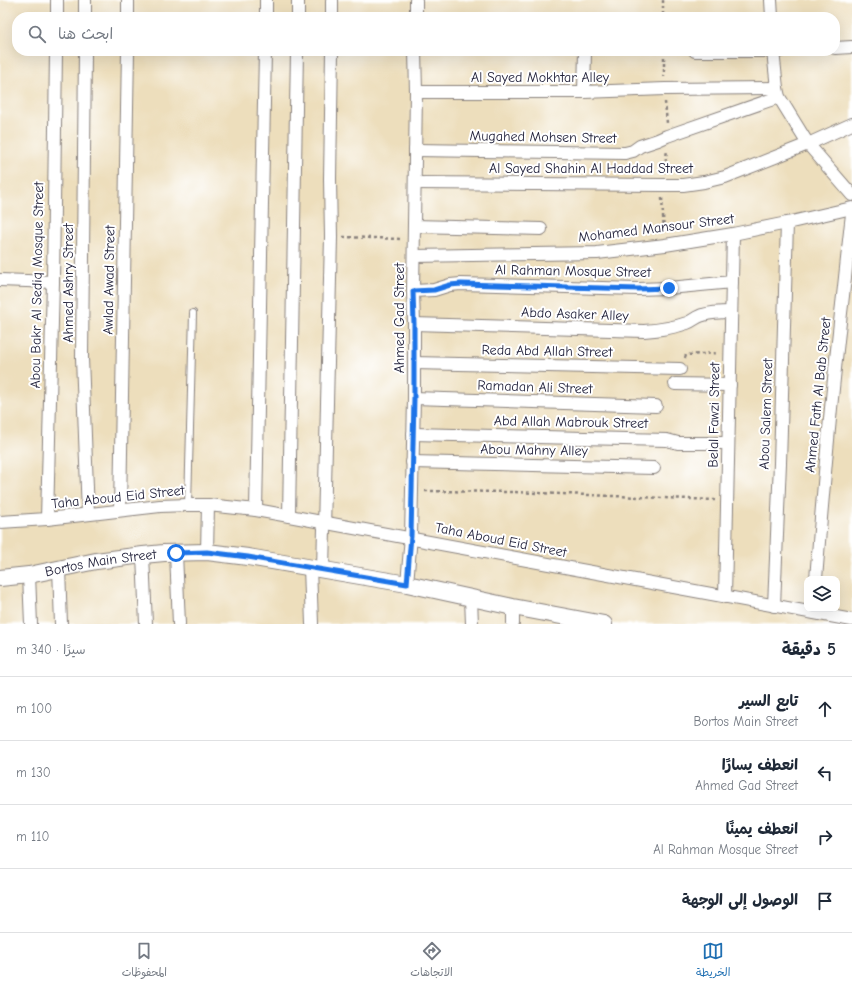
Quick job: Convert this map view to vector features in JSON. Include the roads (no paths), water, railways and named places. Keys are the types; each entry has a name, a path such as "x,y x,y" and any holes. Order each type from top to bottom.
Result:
{"street":[{"path":"57,0 57,12"},
{"path":"85,0 85,12"},
{"path":"128,0 128,12"},
{"path":"266,0 266,12"},
{"path":"298,0 298,12"},
{"path":"332,0 332,12"},
{"path":"416,0 416,12"},
{"path":"771,0 772,12"},
{"path":"840,48 852,47"},
{"name":"Abou Bakr Al Sediq Mosque Street","path":"47,520 53,282 56,56"},
{"name":"Ahmed Ashry Street","path":"85,56 82,358 88,514"},
{"name":"Awlad Awad Street","path":"120,510 128,56"},
{"path":"256,510 265,56"},
{"path":"289,516 297,56"},
{"path":"312,624 316,569 323,522 331,237 330,179 332,56"},
{"name":"Ahmed Gad Street","path":"407,584 411,538 414,398 413,291 416,92 415,56"},
{"path":"584,92 585,56"},
{"path":"774,56 778,92 808,144 850,189"},
{"name":"Al Sayed Mokhtar Alley","path":"416,92 584,92 665,89 778,92"},
{"name":"Mugahed Mohsen Street","path":"415,150 625,153 778,92"},
{"name":"Al Sayed Shahin Al Haddad Street","path":"415,183 683,185 725,177 808,144 852,124"},
{"name":"Mohamed Mansour Street","path":"414,256 597,253 665,245 733,234 852,208"},
{"name":"Ahmed Fath Al Bab Street","path":"816,576 822,497 846,259 852,214"},
{"name":"Abou Salem Street","path":"774,606 787,223"},
{"path":"414,226 541,229"},
{"name":"Belal Fawzi Street","path":"725,597 733,234"},
{"path":"0,280 53,282"},
{"name":"Al Rahman Mosque Street","path":"413,291 434,290 450,285 461,284 638,289 732,282"},
{"name":"Abdo Asaker Alley","path":"414,324 644,331 674,327 687,323 699,316 708,314 731,312"},
{"name":"Reda Abd Allah Street","path":"414,363 680,369"},
{"path":"675,384 730,385"},
{"name":"Ramadan Ali Street","path":"414,398 656,406"},
{"name":"Abd Allah Mabrouk Street","path":"413,434 667,440 678,443 728,443"},
{"name":"Abou Mahny Alley","path":"412,462 654,468"},
{"path":"207,552 208,505"},
{"name":"Taha Aboud Eid Street","path":"0,522 47,520 160,506 208,505 256,510 774,606 813,615 852,620"},
{"name":"Bortos Main Street","path":"0,578 29,575 96,561 143,555 207,552 248,557 407,584 513,607 604,624"},
{"path":"176,553 179,624"},
{"path":"143,555 146,624"},
{"path":"59,568 61,624"},
{"path":"29,575 31,624"},
{"path":"471,598 472,624"},
{"path":"513,607 514,624"}],"lane":[{"path":"188,505 193,313"}]}
